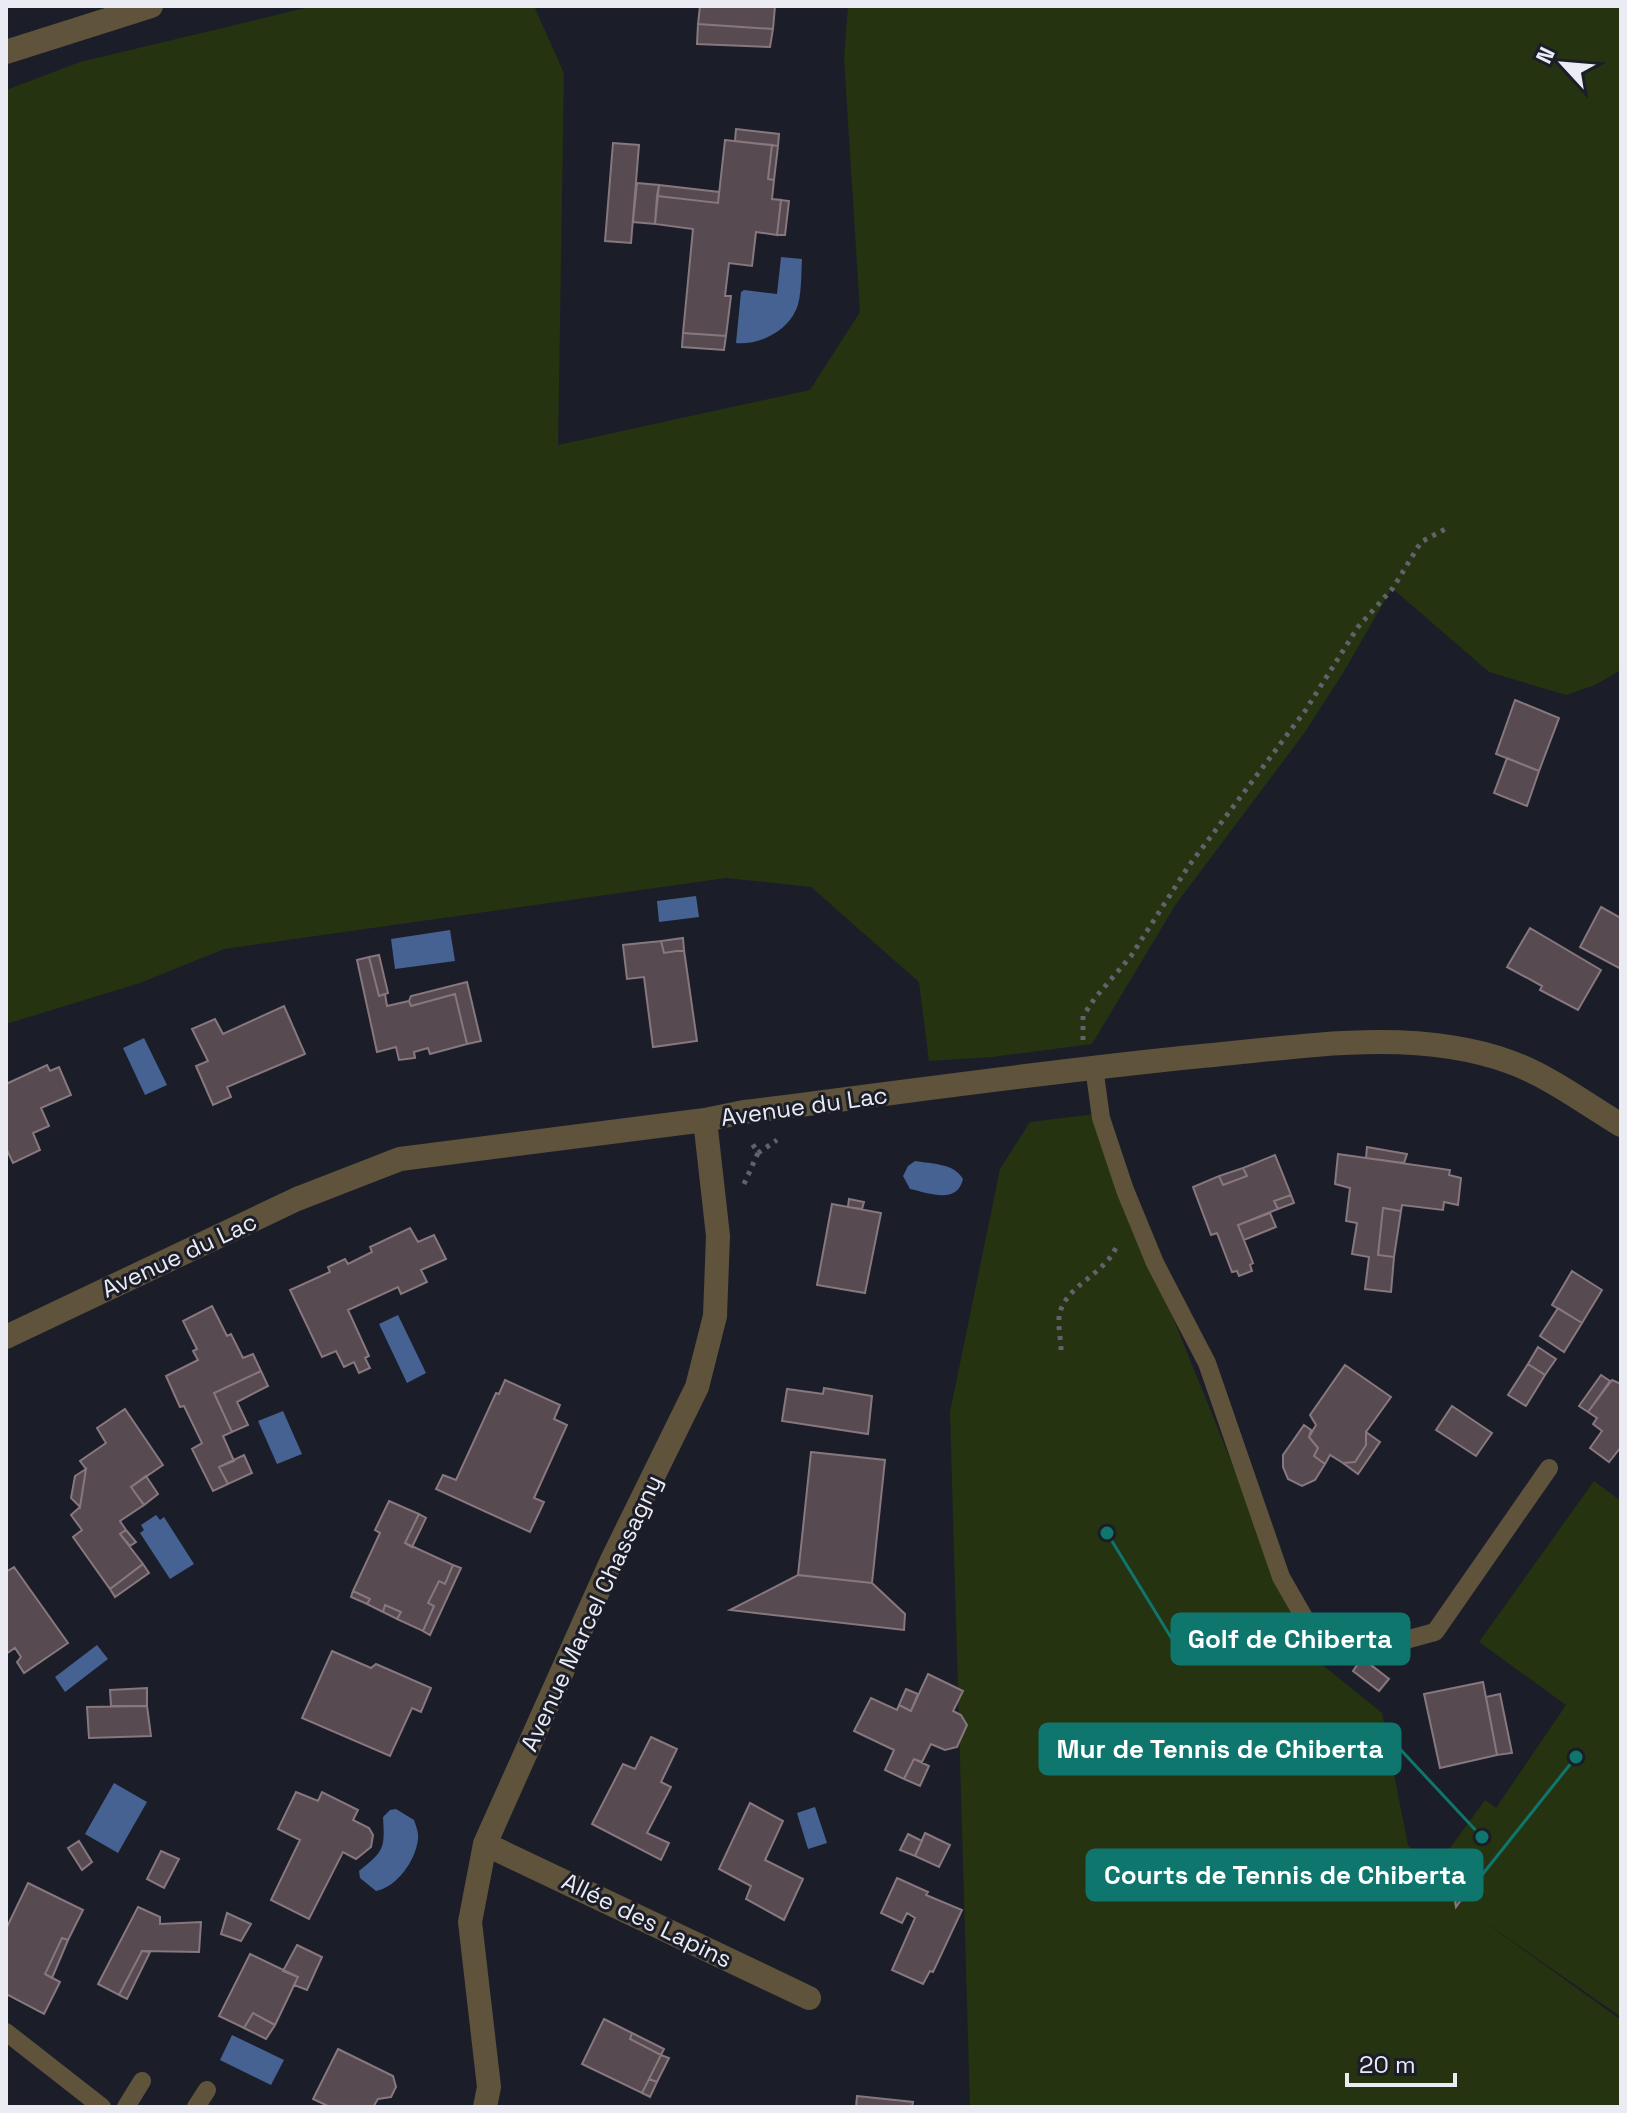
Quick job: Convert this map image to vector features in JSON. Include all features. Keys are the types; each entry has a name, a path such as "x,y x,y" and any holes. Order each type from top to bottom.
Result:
{"street":[{"path":"6,52 151,6"},
{"name":"Avenue du Lac","path":"6,1337 297,1199 400,1159 705,1120 744,1112 1094,1067 1311,1046 1410,1043 1467,1051 1511,1062 1621,1125"},
{"name":"Avenue Marcel Chassagny","path":"485,2107 489,2087 470,1922 485,1844 612,1560 697,1387 715,1316 718,1236 705,1120"},
{"name":"Allée des Lapins","path":"485,1844 809,1998"}],"lane":[{"path":"1094,1067 1101,1118 1125,1190 1155,1263 1207,1363 1281,1577 1309,1626 1340,1638 1398,1642 1435,1632 1549,1468"},
{"path":"6,2032 102,2107"},
{"path":"126,2107 142,2081"},
{"path":"196,2107 207,2090"}],"path":[{"path":"1094,1067 1083,1042 1083,1016 1131,956 1188,867 1305,711 1358,627 1393,588 1421,542 1449,527"},
{"path":"758,1153 780,1138"},
{"path":"1061,1350 1060,1313 1069,1295 1107,1262 1119,1237"}],"green space":[{"path":"314,6 534,6 564,73 558,445 810,390 860,312 844,58 848,6 1621,6 1621,670 1595,685 1566,695 1489,672 1392,588 1305,732 1176,904 1092,1044 992,1057 929,1061 919,982 811,887 726,878 224,949 140,983 6,1024 6,90 80,62"},
{"path":"1095,1114 1176,1325 1309,1654 1382,1713 1408,1845 1460,1903 1479,1876 1447,1852 1485,1800 1496,1808 1566,1705 1479,1642 1594,1481 1621,1501 1621,2017 1475,1915 1621,2020 1621,2107 970,2107 950,1412 1000,1169 1030,1122"}],"water":[{"path":"781,257 802,259 796,310 786,325 771,336 754,342 736,343 741,292 777,294"},
{"path":"696,896 699,917 659,922 657,901"},
{"path":"450,930 455,961 395,969 391,939"},
{"path":"144,1038 167,1085 145,1095 123,1048"},
{"path":"915,1161 954,1170 963,1179 960,1187 949,1195 910,1189 903,1176"},
{"path":"398,1315 426,1373 407,1383 379,1324"},
{"path":"283,1411 302,1454 277,1464 258,1421"},
{"path":"156,1515 160,1520 164,1517 194,1564 170,1579 140,1533 144,1530 141,1525"},
{"path":"97,1645 108,1659 65,1692 55,1677"},
{"path":"114,1783 147,1802 118,1853 85,1834"},
{"path":"815,1807 827,1843 808,1849 797,1813"},
{"path":"396,1809 414,1820 418,1834 416,1847 409,1864 398,1878 376,1891 360,1878 359,1871 378,1854 384,1836 383,1817"},
{"path":"232,2035 284,2060 271,2085 220,2060"}],"building":[{"path":"700,6 775,6 773,29 698,24"},
{"path":"698,24 773,29 770,47 697,44"},
{"path":"736,129 779,134 778,146 735,141"},
{"path":"725,140 772,145 768,179 774,180 772,199 781,200 777,235 756,232 752,266 729,263 725,296 731,296 726,336 683,333 693,229 655,224 657,196 718,203"},
{"path":"613,143 639,145 631,243 605,241"},
{"path":"772,145 778,146 774,180 768,179"},
{"path":"637,183 659,185 655,224 633,222"},
{"path":"659,185 719,192 718,203 657,196"},
{"path":"781,200 789,201 785,235 777,235"},
{"path":"683,333 726,336 724,350 682,347"},
{"path":"1515,700 1559,718 1539,771 1496,754"},
{"path":"1507,758 1539,771 1527,806 1494,793"},
{"path":"1601,907 1621,918 1619,968 1580,947"},
{"path":"1530,928 1601,970 1578,1010 1540,990 1542,986 1507,967"},
{"path":"683,938 684,950 664,953 661,941"},
{"path":"661,941 664,953 684,950 697,1041 653,1047 644,977 627,979 623,945"},
{"path":"379,955 388,993 379,996 369,957"},
{"path":"369,957 379,996 385,994 387,1006 409,1001 411,1006 455,994 467,1044 430,1054 428,1048 414,1052 415,1058 399,1060 396,1047 377,1052 357,960"},
{"path":"467,982 481,1041 467,1044 455,994 411,1006 409,1001 411,996"},
{"path":"284,1006 305,1054 227,1087 231,1097 213,1105 196,1066 208,1061 192,1029 215,1019 223,1034"},
{"path":"47,1065 50,1071 59,1067 71,1095 41,1108 49,1126 33,1133 40,1150 13,1163 6,1148 6,1084"},
{"path":"1367,1147 1407,1154 1404,1163 1366,1158"},
{"path":"1338,1154 1450,1170 1449,1175 1461,1178 1458,1205 1444,1202 1443,1210 1402,1205 1401,1211 1383,1208 1378,1255 1394,1257 1391,1292 1365,1289 1369,1257 1352,1254 1357,1223 1346,1221 1350,1188 1335,1184"},
{"path":"1275,1155 1291,1195 1274,1201 1278,1209 1238,1225 1253,1263 1250,1265 1252,1271 1239,1276 1237,1271 1232,1272 1217,1233 1211,1235 1193,1187 1219,1176 1223,1185 1247,1176 1243,1168"},
{"path":"1243,1168 1247,1176 1223,1185 1219,1176"},
{"path":"1291,1195 1294,1203 1278,1209 1274,1201"},
{"path":"849,1199 864,1202 862,1209 848,1207"},
{"path":"832,1204 881,1213 865,1293 817,1285"},
{"path":"1383,1208 1401,1211 1394,1257 1378,1255"},
{"path":"1270,1213 1276,1227 1244,1240 1238,1225"},
{"path":"410,1228 418,1242 434,1235 446,1259 421,1270 427,1282 401,1294 398,1287 348,1310 369,1356 365,1358 370,1368 359,1373 354,1362 344,1367 336,1351 322,1357 290,1290 330,1272 328,1267 345,1259 348,1264 372,1252 370,1247"},
{"path":"1572,1271 1602,1290 1582,1323 1552,1305"},
{"path":"212,1306 227,1336 231,1334 243,1358 253,1354 261,1371 214,1393 232,1432 223,1436 234,1461 219,1467 228,1484 213,1491 192,1449 202,1443 166,1376 198,1360 193,1351 197,1349 183,1321"},
{"path":"1558,1308 1582,1323 1564,1352 1540,1336"},
{"path":"1538,1347 1556,1359 1545,1375 1528,1364"},
{"path":"1528,1364 1545,1375 1526,1406 1508,1395"},
{"path":"1345,1365 1391,1397 1366,1432 1366,1445 1355,1462 1343,1463 1330,1455 1325,1464 1314,1456 1318,1448 1309,1437 1316,1425 1310,1415"},
{"path":"261,1371 268,1386 237,1402 248,1425 232,1432 214,1393"},
{"path":"1601,1375 1610,1381 1588,1412 1579,1406"},
{"path":"505,1380 560,1405 554,1419 567,1425 534,1498 544,1502 530,1532 436,1489 443,1475 456,1480"},
{"path":"1612,1380 1621,1384 1621,1447 1609,1462 1590,1448 1602,1431 1593,1424 1597,1418 1588,1412"},
{"path":"824,1388 872,1396 868,1434 782,1421 787,1389 823,1394"},
{"path":"1452,1406 1492,1433 1476,1456 1436,1430"},
{"path":"125,1409 163,1465 131,1487 144,1505 120,1521 126,1530 120,1534 143,1564 110,1589 73,1537 82,1530 71,1515 80,1507 86,1469 80,1461 106,1443 97,1428"},
{"path":"1304,1425 1311,1430 1309,1437 1318,1448 1314,1456 1325,1464 1315,1480 1302,1486 1288,1479 1283,1467 1283,1455"},
{"path":"1366,1432 1380,1442 1358,1474 1343,1463 1355,1462 1366,1445"},
{"path":"811,1452 885,1460 872,1583 798,1575"},
{"path":"244,1455 252,1473 228,1484 219,1467"},
{"path":"86,1469 80,1507 71,1498 75,1476"},
{"path":"146,1476 158,1494 144,1505 131,1487"},
{"path":"389,1501 419,1514 405,1543 453,1565 445,1584 439,1581 428,1603 434,1606 423,1631 397,1619 401,1612 385,1605 383,1612 367,1604 370,1599 353,1591 380,1533 375,1530"},
{"path":"419,1514 426,1518 412,1547 405,1543"},
{"path":"126,1530 136,1542 130,1546 120,1534"},
{"path":"143,1564 149,1573 115,1597 110,1589"},
{"path":"453,1565 461,1568 430,1635 423,1631 434,1606 428,1603 439,1581 445,1584"},
{"path":"14,1567 68,1643 24,1673 17,1662 21,1657 15,1648 6,1654 6,1572"},
{"path":"798,1575 872,1583 905,1614 904,1630 730,1610"},
{"path":"353,1591 370,1599 367,1604 351,1597"},
{"path":"385,1605 401,1612 397,1619 383,1612"},
{"path":"332,1651 371,1668 376,1664 431,1688 421,1712 412,1708 390,1756 302,1718"},
{"path":"1362,1658 1389,1679 1379,1691 1353,1671"},
{"path":"928,1674 963,1691 953,1711 961,1715 967,1725 957,1747 945,1750 931,1744 922,1762 914,1759 904,1779 885,1770 894,1750 854,1731 871,1698 897,1710 899,1705 911,1711"},
{"path":"1483,1682 1497,1755 1440,1768 1424,1694"},
{"path":"147,1688 147,1706 111,1706 110,1690"},
{"path":"906,1689 918,1694 911,1711 899,1705"},
{"path":"1500,1694 1512,1753 1497,1755 1486,1697"},
{"path":"147,1706 151,1736 89,1738 87,1707"},
{"path":"651,1737 677,1749 661,1782 671,1787 647,1833 669,1843 661,1860 592,1824 623,1764 635,1769"},
{"path":"914,1759 929,1766 920,1786 904,1779"},
{"path":"296,1792 318,1801 322,1792 358,1810 353,1820 369,1828 373,1835 371,1847 356,1859 343,1852 309,1919 271,1900 300,1840 278,1829"},
{"path":"750,1803 783,1821 765,1860 803,1879 784,1920 746,1899 751,1886 719,1869"},
{"path":"925,1833 950,1845 939,1867 915,1856"},
{"path":"908,1834 922,1841 915,1856 900,1850"},
{"path":"79,1841 92,1862 82,1870 68,1848"},
{"path":"161,1851 179,1859 164,1888 147,1879"},
{"path":"1452,1857 1479,1875 1456,1907 1448,1860"},
{"path":"897,1878 928,1892 926,1895 962,1910 933,1972 930,1971 923,1984 892,1970 915,1918 907,1913 902,1923 881,1913"},
{"path":"28,1883 83,1910 68,1940 62,1938 45,1974 60,1982 44,2014 6,1994 6,1929"},
{"path":"138,1907 160,1917 160,1924 201,1922 199,1952 142,1951 119,1995 98,1984"},
{"path":"227,1913 251,1924 241,1941 221,1934"},
{"path":"62,1938 68,1940 52,1978 45,1974"},
{"path":"297,1945 322,1957 307,1990 294,1985 298,1977 283,1971"},
{"path":"142,1951 150,1952 127,1999 119,1995"},
{"path":"250,1954 298,1977 275,2025 253,2013 244,2028 219,2016"},
{"path":"253,2013 275,2025 266,2039 244,2028"},
{"path":"604,2019 632,2033 630,2039 661,2055 642,2093 582,2064"},
{"path":"632,2033 664,2049 661,2055 630,2039"},
{"path":"338,2049 393,2076 396,2087 391,2097 378,2099 373,2107 330,2107 313,2099"},
{"path":"661,2055 669,2058 657,2082 649,2079"},
{"path":"649,2079 657,2082 650,2097 642,2093"},
{"path":"857,2096 913,2102 912,2107 856,2107"}],"place":[{"name":"Golf de Chiberta","path":"1107,1533"},
{"name":"Courts de Tennis de Chiberta","path":"1576,1757"},
{"name":"Mur de Tennis de Chiberta","path":"1482,1837"}]}
